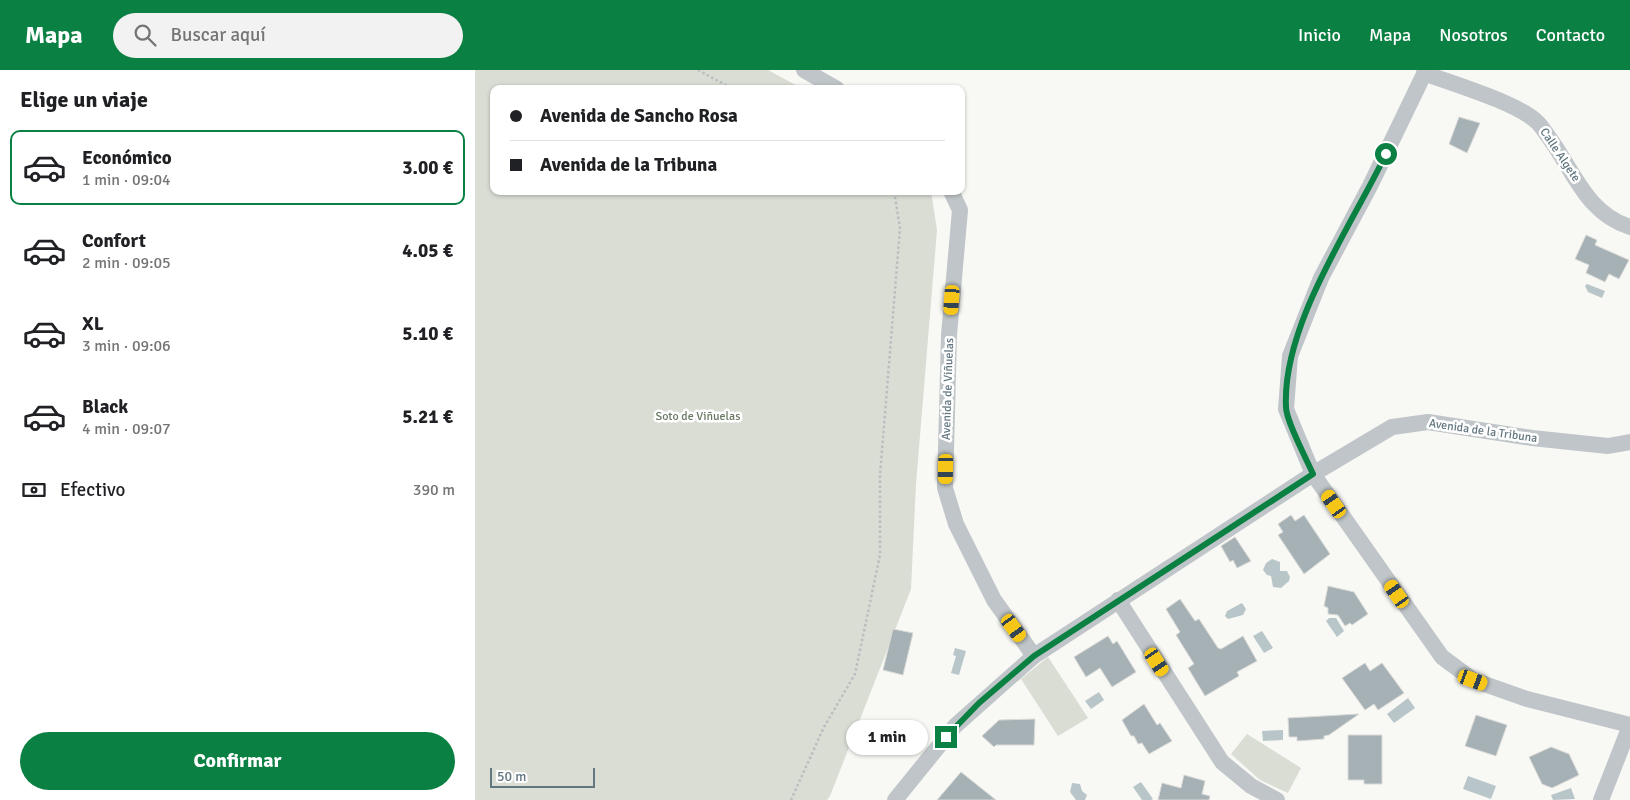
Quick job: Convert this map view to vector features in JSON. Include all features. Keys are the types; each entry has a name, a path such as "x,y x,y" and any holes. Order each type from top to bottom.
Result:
{"street":[{"path":"804,70 830,85"},
{"path":"1425,71 1371,186 1321,278 1290,356 1285,409 1313,474 1442,657 1473,680 1527,699 1630,725 1601,800"},
{"name":"Calle Algete","path":"1425,71 1510,106 1536,121 1557,148 1586,196 1613,221 1630,227"},
{"name":"Avenida de Viñuelas","path":"953,195 959,210 949,336 945,488 956,524 994,600 1034,656"},
{"name":"Avenida de la Tribuna","path":"895,800 955,726 1034,656 1313,474 1392,427 1428,422 1533,438 1608,446 1630,442"},
{"path":"1118,600 1222,762 1251,786 1277,800"}],"path":[{"path":"698,70 726,85"},
{"path":"791,800 824,727 855,674 880,555 881,475 900,228 895,195"}],"green space":[{"name":"Soto de Viñuelas","path":"475,70 768,70 796,85 490,85 490,195 932,195 937,230 916,484 911,589 830,796 827,800 475,800"},
{"path":"1048,657 1088,718 1058,736 1021,679"},
{"path":"1247,734 1301,768 1288,793 1260,780 1231,754"}],"shaded area":[{"path":"1587,284 1605,291 1602,298 1588,292 1585,286"},
{"path":"1272,559 1280,562 1280,571 1287,571 1290,577 1289,581 1281,588 1273,587 1271,576 1267,575 1263,570 1266,563"},
{"path":"1242,603 1246,609 1243,615 1228,619 1225,616 1227,611"},
{"path":"1329,618 1336,618 1344,631 1337,637 1326,621"},
{"path":"1262,631 1273,648 1264,653 1253,636"},
{"path":"955,648 966,651 959,675 951,673 956,656 953,655"},
{"path":"1099,692 1104,700 1091,709 1085,701"},
{"path":"1408,698 1415,708 1394,723 1387,714"},
{"path":"1283,730 1283,740 1263,741 1262,731"},
{"path":"1468,776 1496,786 1491,799 1463,789"},
{"path":"1141,782 1153,799 1142,800 1133,787"},
{"path":"1072,783 1080,784 1082,791 1087,795 1085,800 1076,800 1070,792"},
{"path":"1571,788 1575,799 1553,800 1551,795"}],"building":[{"path":"1459,117 1480,123 1467,153 1449,144"},
{"path":"1586,235 1597,240 1595,245 1629,260 1619,279 1609,274 1605,282 1586,273 1589,265 1575,259"},
{"path":"1291,515 1295,521 1304,515 1330,554 1304,574 1278,535 1283,532 1278,524"},
{"path":"1235,537 1251,561 1237,568 1233,560 1230,562 1221,546"},
{"path":"1328,586 1354,592 1368,614 1352,625 1350,623 1345,626 1338,615 1328,614 1328,608 1324,606"},
{"path":"1180,599 1195,621 1199,619 1218,648 1221,649 1243,636 1257,661 1237,672 1239,676 1205,696 1188,668 1194,664 1176,635 1180,632 1166,609"},
{"path":"893,629 913,633 903,675 883,670"},
{"path":"1108,636 1113,644 1117,641 1136,672 1112,687 1100,668 1086,677 1074,657"},
{"path":"1365,663 1370,671 1382,663 1404,693 1378,710 1374,704 1365,710 1342,678"},
{"path":"1144,704 1157,725 1160,723 1172,741 1149,754 1142,743 1138,744 1134,736 1131,736 1122,720"},
{"path":"1359,714 1329,735 1324,736 1324,739 1297,741 1297,737 1289,737 1288,718"},
{"path":"1476,715 1507,725 1496,756 1465,746"},
{"path":"1035,719 1034,745 996,745 994,747 982,736 999,720"},
{"path":"1348,735 1382,735 1382,784 1364,784 1364,780 1348,780"},
{"path":"1551,747 1569,754 1579,775 1552,788 1542,784 1529,757"},
{"path":"961,772 996,800 937,800"},
{"path":"1184,775 1205,781 1202,794 1210,796 1209,800 1158,800 1162,783 1181,788"}],"route":[{"path":"946,737 979,703 1034,656 1313,474 1285,409 1290,356 1321,278 1371,186 1386,154"}]}
